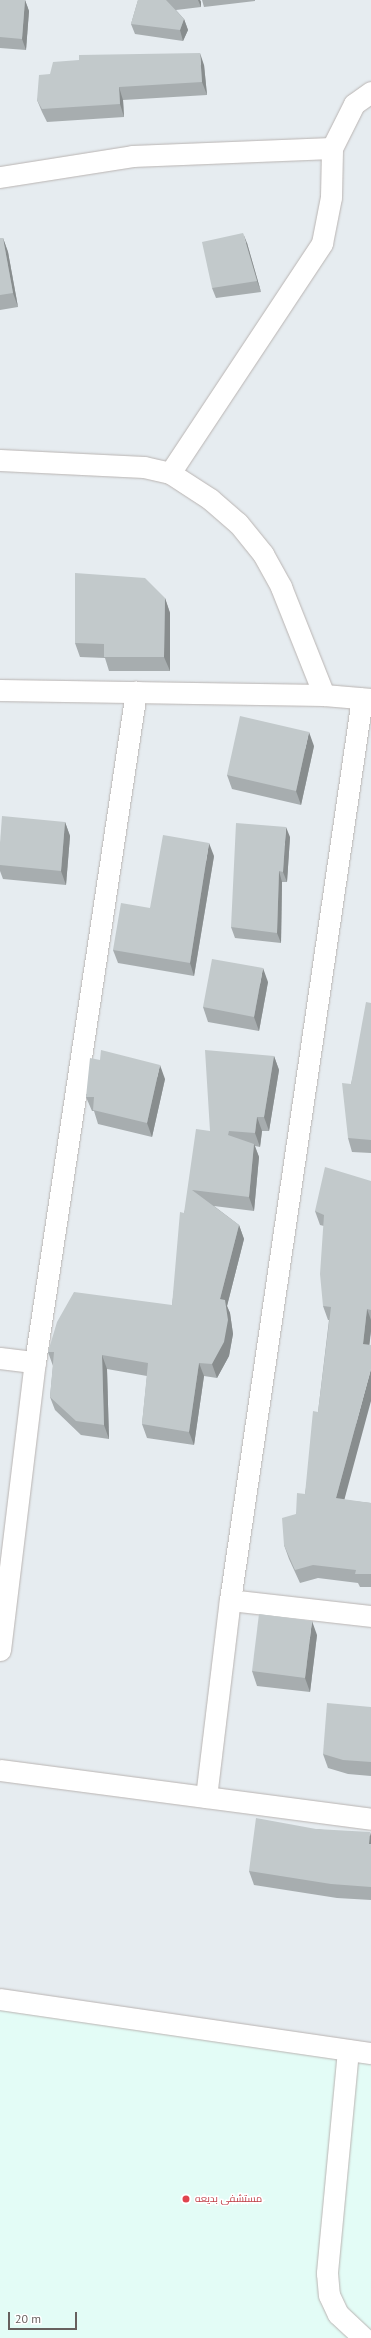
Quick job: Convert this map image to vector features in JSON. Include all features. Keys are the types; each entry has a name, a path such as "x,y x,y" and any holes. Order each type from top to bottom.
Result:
{"street":[{"path":"170,473 322,243 332,197 332,148 354,104 371,92"},
{"path":"0,177 132,156 332,148"},
{"path":"0,460 117,465 170,473 238,523 263,554 287,601 324,695"},
{"path":"0,690 324,695 367,699 230,1600 206,1797"},
{"path":"0,1650 35,1362 136,692"},
{"path":"0,1358 35,1362"},
{"path":"230,1600 371,1616"},
{"path":"0,1770 371,1819"},
{"path":"0,1999 371,2053"},
{"path":"348,2050 327,2273 329,2295 338,2314 364,2338"}],"shaded area":[{"name":"مستشفى بديعه","path":"0,2006 371,2059 371,2338 0,2338"}],"building":[{"path":"0,0 25,0 22,39 0,37"},
{"path":"138,0 166,0 184,19 180,30 131,24"},
{"path":"200,53 202,82 119,87 120,104 42,109 37,100 39,75 50,74 53,62 79,60 79,55"},
{"path":"243,233 257,281 212,288 202,242"},
{"path":"0,238 3,238 13,293 0,295"},
{"path":"75,573 145,578 165,598 164,657 104,657 104,644 75,643"},
{"path":"240,716 309,732 296,791 227,775"},
{"path":"2,816 65,822 61,871 0,865"},
{"path":"236,823 286,827 283,872 279,871 277,933 231,927"},
{"path":"163,835 209,843 190,963 113,950 121,903 150,908"},
{"path":"212,959 263,968 254,1017 203,1007"},
{"path":"366,1002 371,1003 371,1140 348,1138 342,1083 351,1084"},
{"path":"101,1050 160,1065 147,1123 93,1110 94,1097 86,1097 90,1058 100,1060"},
{"path":"205,1050 274,1056 264,1117 257,1117 255,1133 229,1131 228,1135 254,1144 249,1197 192,1190 239,1225 220,1299 225,1300 228,1320 224,1342 212,1364 199,1363 189,1432 142,1424 148,1363 102,1355 104,1425 76,1421 50,1397 54,1352 48,1352 57,1322 74,1292 172,1305 180,1212 184,1213 196,1129 210,1131"},
{"path":"325,1167 371,1181 371,1310 367,1309 363,1344 371,1345 371,1369 336,1498 371,1503 371,1574 355,1574 356,1570 313,1565 295,1570 284,1545 282,1518 296,1514 297,1493 305,1494 313,1411 318,1412 331,1307 323,1306 320,1274 324,1215 315,1211"},
{"path":"259,1614 312,1621 305,1678 252,1671"},
{"path":"327,1703 371,1707 371,1762 343,1760 323,1754"},
{"path":"256,1818 316,1829 370,1832 369,1844 371,1844 371,1887 331,1884 249,1871"}],"place":[{"name":"مستشفى بديعه","path":"186,2199"}]}
